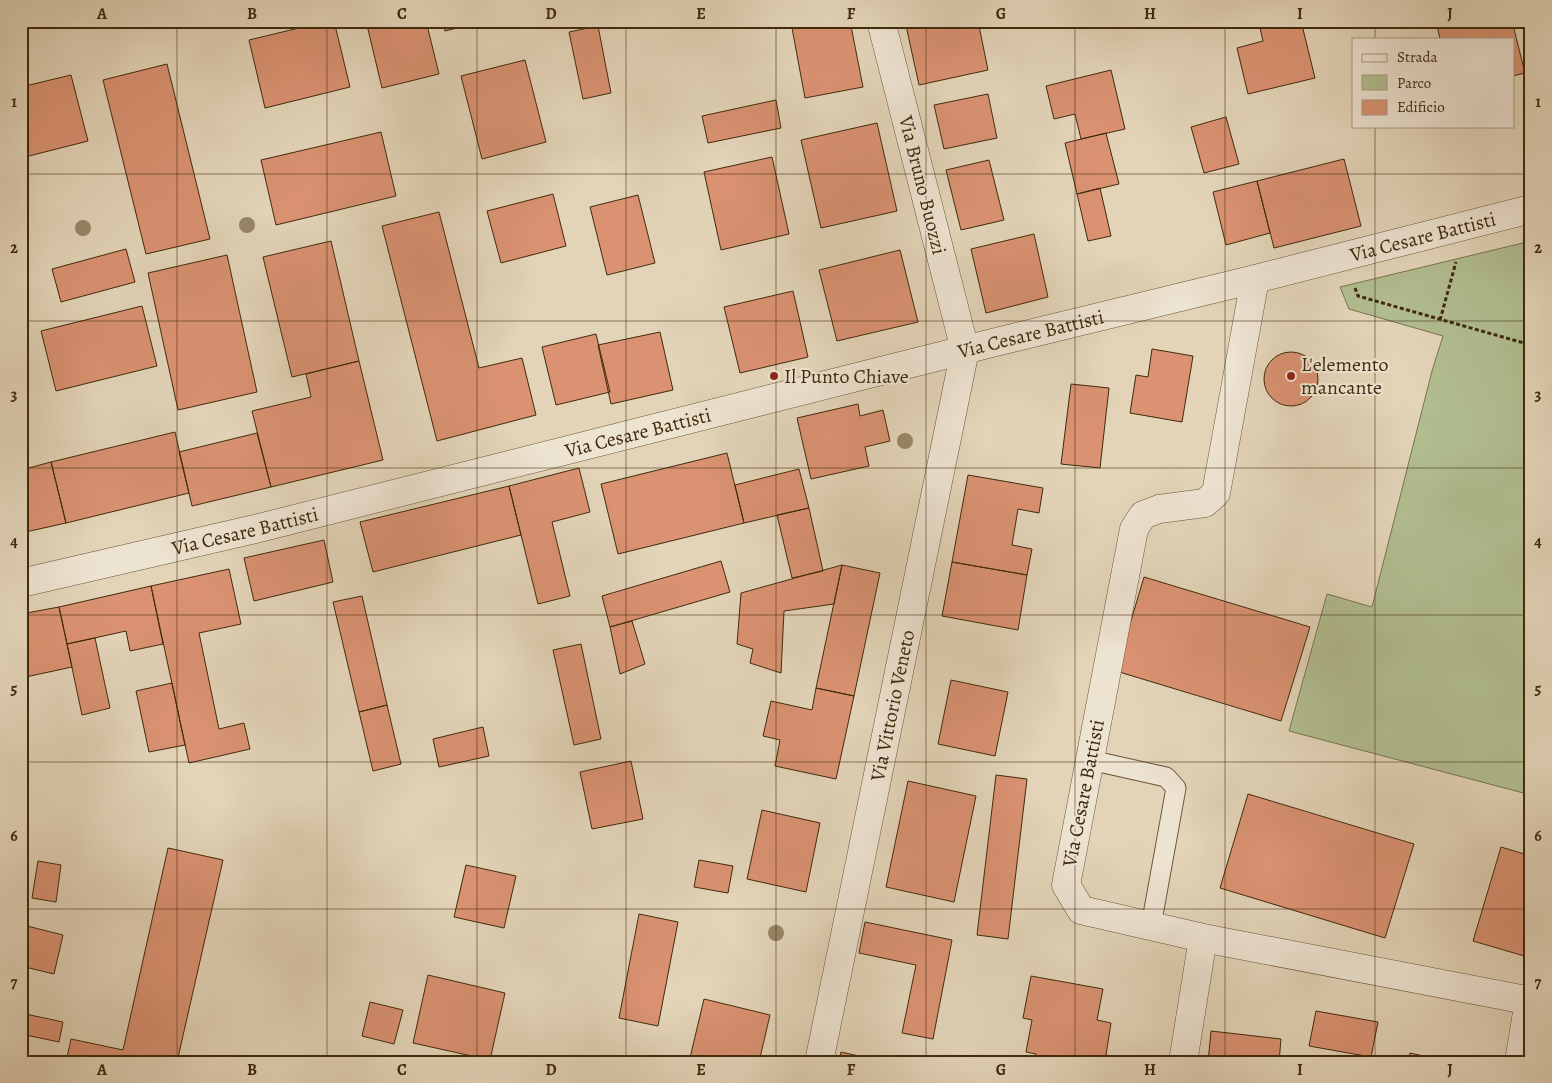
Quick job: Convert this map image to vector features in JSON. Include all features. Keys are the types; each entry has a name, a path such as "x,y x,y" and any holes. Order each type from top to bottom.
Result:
{"street":[{"name":"Via Bruno Buozzi","path":"881,21 965,350"},
{"name":"Via Cesare Battisti","path":"21,583 255,529 1255,279 1531,208"},
{"name":"Via Cesare Battisti","path":"1255,279 1216,493 1205,503 1159,509 1143,515 1134,529 1066,885 1081,910 1203,938 1530,1000"},
{"name":"Via Vittorio Veneto","path":"819,1062 965,350"},
{"path":"1183,1062 1203,938"},
{"path":"1519,1062 1530,1000"}],"lane":[{"path":"1090,760 1166,777 1176,788 1151,926"}],"path":[{"path":"1440,320 1466,225"},
{"path":"1346,256 1358,296 1531,345"}],"green space":[{"path":"1531,241 1531,795 1289,731 1327,594 1372,607 1432,371 1443,336 1349,309 1340,287"}],"building":[{"path":"334,21 350,87 265,108 249,40"},
{"path":"366,21 426,21 439,74 382,88"},
{"path":"443,21 486,21 445,31"},
{"path":"831,21 850,21 863,87 805,98 792,28"},
{"path":"905,21 978,21 988,70 919,85"},
{"path":"1287,21 1301,21 1315,78 1248,94 1237,48 1263,41 1260,28"},
{"path":"1436,21 1512,21 1525,73 1514,76 1514,38 1440,38"},
{"path":"598,26 611,93 583,99 569,32"},
{"path":"525,60 546,142 482,159 461,76"},
{"path":"167,64 210,239 146,254 103,80"},
{"path":"1111,70 1125,129 1081,139 1075,114 1054,119 1046,86"},
{"path":"71,75 88,141 21,158 21,87"},
{"path":"988,94 997,138 944,149 934,105"},
{"path":"776,100 781,128 708,143 702,116"},
{"path":"1226,117 1239,164 1204,173 1191,127"},
{"path":"877,123 897,211 821,228 801,140"},
{"path":"381,132 396,196 276,225 261,160"},
{"path":"1106,133 1119,184 1077,194 1065,143"},
{"path":"772,157 789,234 721,250 704,172"},
{"path":"1344,159 1361,226 1274,248 1257,181"},
{"path":"989,160 1004,220 961,230 946,170"},
{"path":"1257,181 1270,233 1226,245 1213,192"},
{"path":"1100,188 1111,236 1088,241 1077,194"},
{"path":"553,194 566,246 501,263 487,211"},
{"path":"638,195 655,263 607,275 590,207"},
{"path":"439,212 479,368 522,358 536,415 437,441 382,226"},
{"path":"1034,234 1048,297 986,313 971,249"},
{"path":"331,241 359,361 292,377 263,257"},
{"path":"126,249 135,282 61,302 52,269"},
{"path":"900,250 918,322 837,341 819,270"},
{"path":"227,255 257,392 178,410 148,273"},
{"path":"793,291 808,357 740,373 724,307"},
{"path":"142,306 157,366 56,391 41,331"},
{"path":"660,332 673,390 611,404 598,345"},
{"path":"596,334 610,392 556,405 542,347"},
{"path":"1152,349 1193,356 1182,422 1130,413 1136,375 1148,377"},
{"name":"L'elemento mancante","path":"1291,352 1301,354 1310,360 1316,369 1318,379 1316,389 1310,398 1301,404 1291,406 1281,404 1272,398 1266,389 1264,379 1266,369 1272,360 1281,354"},
{"path":"359,361 383,460 271,487 252,411 311,397 306,374"},
{"path":"1071,384 1109,388 1100,468 1061,464"},
{"path":"858,404 860,416 883,410 890,441 865,447 869,466 811,479 797,418"},
{"path":"175,432 189,493 66,523 51,462"},
{"path":"257,433 271,487 192,506 179,452"},
{"path":"727,453 744,523 618,554 601,484"},
{"path":"51,462 66,523 21,533 21,470"},
{"path":"579,468 590,512 552,522 570,596 538,604 509,486"},
{"path":"799,469 809,508 744,523 735,485"},
{"path":"968,475 1043,488 1039,513 1018,509 1012,545 1032,549 1027,575 952,562"},
{"path":"509,486 521,535 373,572 360,522"},
{"path":"809,508 823,571 792,578 777,515"},
{"path":"324,540 333,582 254,601 244,558"},
{"path":"721,561 730,592 610,627 602,596"},
{"path":"952,562 1027,575 1018,630 942,616"},
{"path":"842,565 834,604 784,611 781,673 750,663 753,649 737,644 741,593"},
{"path":"842,565 880,573 854,696 816,688"},
{"path":"229,569 241,624 199,633 219,729 244,723 250,749 189,763 151,586"},
{"path":"1144,577 1310,627 1281,721 1116,671"},
{"path":"151,586 163,644 130,651 126,631 67,644 59,607"},
{"path":"362,596 387,705 359,712 333,602"},
{"path":"59,607 72,667 21,678 21,614"},
{"path":"632,621 645,664 620,674 610,627"},
{"path":"95,638 110,708 82,715 67,644"},
{"path":"581,644 601,739 574,745 553,650"},
{"path":"951,680 1008,692 995,756 938,744"},
{"path":"172,683 185,745 149,752 136,691"},
{"path":"816,688 854,696 836,779 775,766 780,740 763,736 771,701 812,710"},
{"path":"387,705 401,764 373,771 359,712"},
{"path":"483,727 489,756 439,767 433,739"},
{"path":"631,761 643,819 592,829 580,772"},
{"path":"996,775 1027,779 1008,939 977,935"},
{"path":"908,781 976,796 954,902 886,887"},
{"path":"1248,794 1414,844 1385,938 1220,888"},
{"path":"762,810 820,823 806,892 747,879"},
{"path":"1501,847 1531,856 1531,958 1473,941"},
{"path":"168,848 223,860 177,1062 66,1062 71,1039 123,1050"},
{"path":"699,860 733,866 728,893 694,887"},
{"path":"38,861 61,865 56,902 32,898"},
{"path":"466,865 516,876 504,928 454,917"},
{"path":"639,914 678,922 658,1026 619,1018"},
{"path":"865,922 952,940 933,1039 902,1033 916,965 859,953"},
{"path":"27,926 63,935 54,974 21,966 21,948"},
{"path":"428,975 505,993 490,1060 413,1043"},
{"path":"1031,976 1103,989 1097,1020 1111,1023 1106,1055 1114,1057 1113,1062 1035,1062 1036,1054 1026,1052 1032,1020 1023,1018"},
{"path":"704,999 770,1015 759,1062 689,1062"},
{"path":"370,1002 403,1010 394,1044 362,1036"},
{"path":"1316,1011 1378,1022 1371,1057 1309,1046"},
{"path":"21,1013 63,1022 59,1042 21,1034"},
{"path":"1211,1031 1281,1039 1279,1062 1208,1062"},
{"path":"841,1052 886,1062 839,1062"},
{"path":"1410,1053 1450,1062 1408,1062"}],"place":[{"name":"Il Punto Chiave","path":"774,376"},
{"name":"L'elemento mancante","path":"1291,376"}]}
